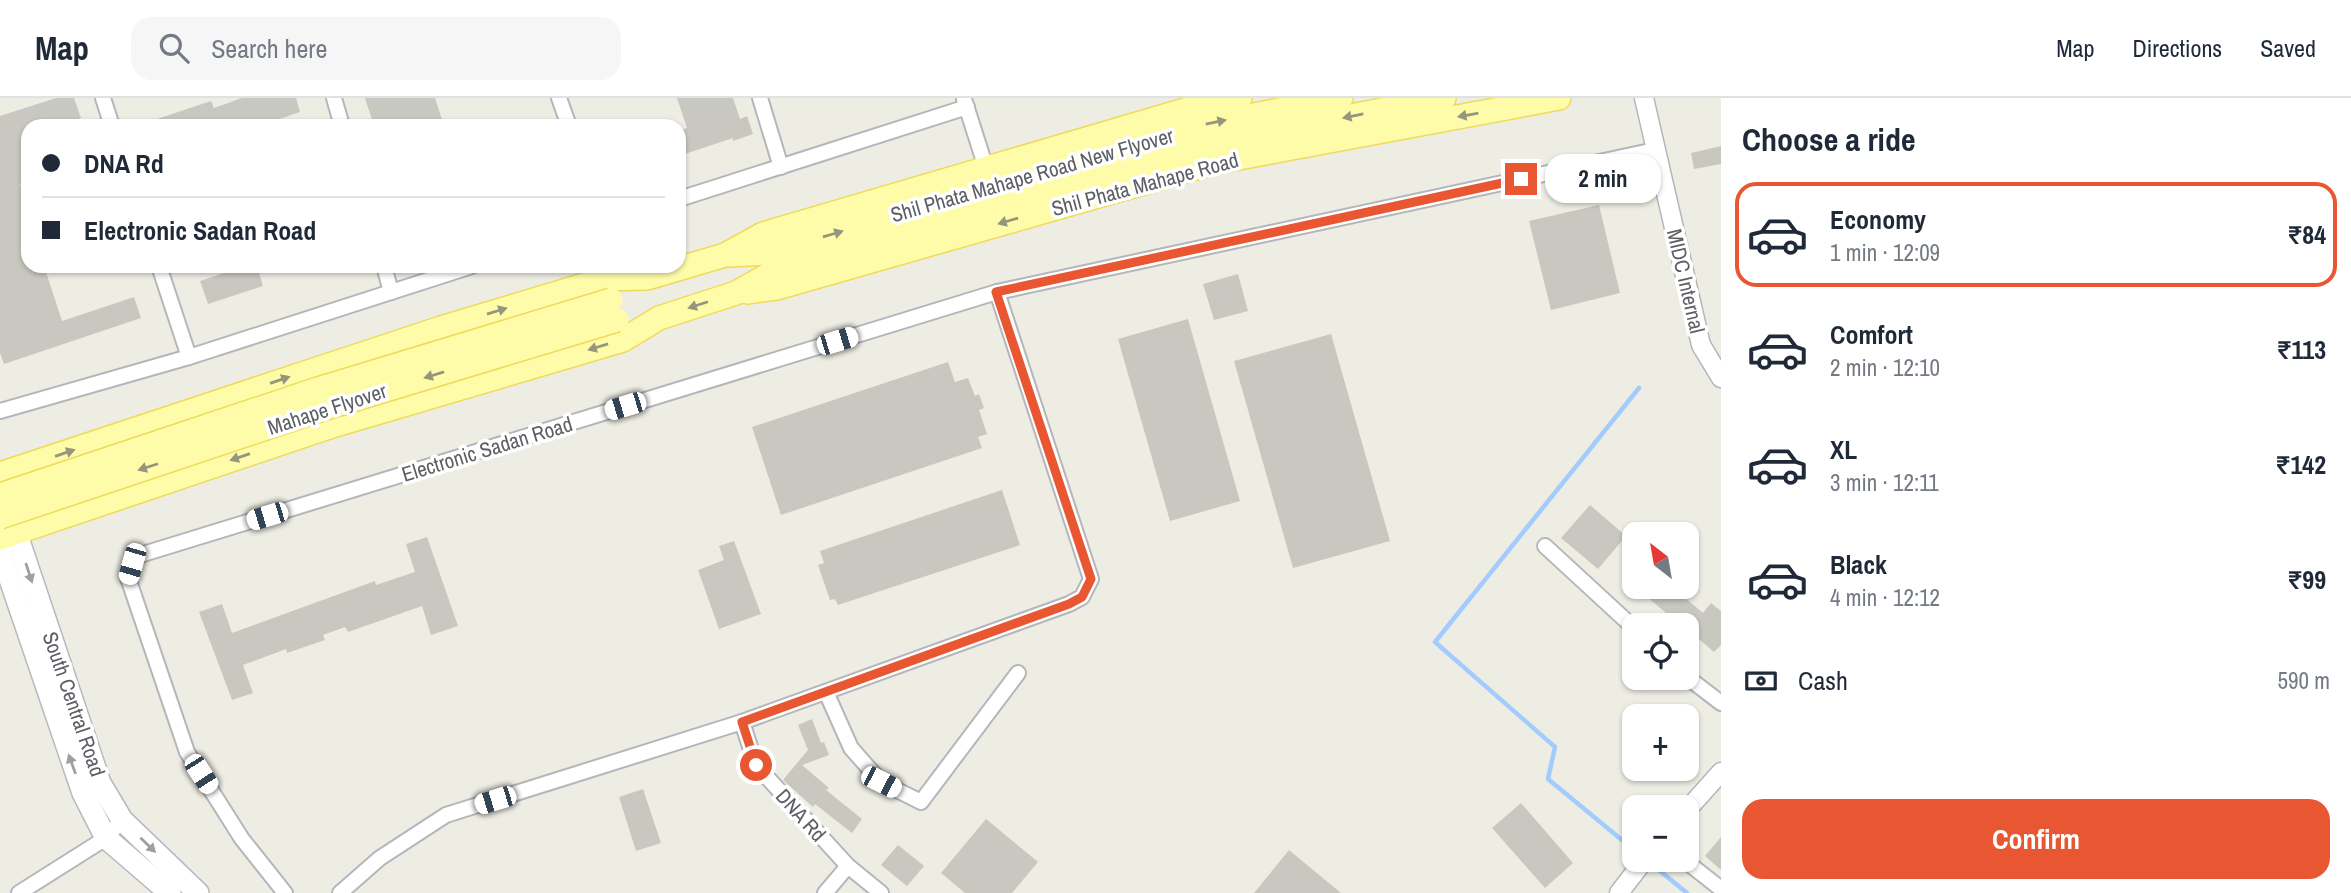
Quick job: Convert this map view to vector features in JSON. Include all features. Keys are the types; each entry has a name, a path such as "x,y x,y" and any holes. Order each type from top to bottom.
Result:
{"main road":[{"path":"686,266 725,255 762,234 1202,105 1240,98"},
{"name":"Shil Phata Mahape Road New Flyover","path":"736,293 770,263 1207,124 1340,98"},
{"name":"Shil Phata Mahape Road New Flyover","path":"725,255 770,263 1212,143 1444,98"},
{"name":"Shil Phata Mahape Road","path":"736,293 777,288 1217,162 1559,98"},
{"path":"0,474 453,324 604,279 647,278 664,273"},
{"name":"Mahape Flyover","path":"5,529 326,408 614,310 647,278"},
{"path":"5,529 332,426 623,340 659,318 736,293"},
{"name":"Mahape Flyover","path":"0,495 318,389 614,310 659,318"},
{"name":"South Central Road","path":"0,485 5,529 100,783 122,820 198,893"},
{"name":"South Central Road","path":"0,550 83,793 106,838 170,893"}],"street":[{"path":"103,98 110,119"},
{"path":"334,98 340,119"},
{"path":"559,98 566,119"},
{"path":"760,98 781,167"},
{"name":"MIDC Internal","path":"1644,98 1701,345 1721,378"},
{"path":"686,198 965,102 986,168"},
{"name":"Electronic Sadan Road","path":"285,893 242,839 187,752 128,578 132,564 140,555 996,292 1656,150"},
{"path":"161,273 189,357"},
{"path":"386,273 391,292"},
{"path":"0,411 189,357 450,273"},
{"path":"340,893 380,858 446,816 742,722 1082,597 1091,579 996,292"},
{"path":"1545,546 1622,617"},
{"path":"826,692 851,748 881,782 921,802 1018,673"},
{"path":"1699,686 1721,703"},
{"name":"DNA Rd","path":"742,722 756,765 848,866 881,893"},
{"path":"1699,797 1721,772"},
{"path":"19,893 106,838 122,820"},
{"path":"825,893 848,866"},
{"path":"1619,893 1635,872"},
{"path":"1699,872 1721,889"}],"building":[{"path":"56,98 74,98 81,118 21,119 21,273 46,273 62,321 134,297 141,318 4,364 0,353 0,116"},
{"path":"242,98 296,98 300,112 280,119 157,119 211,101 214,108"},
{"path":"365,98 435,98 442,119 395,119 372,119"},
{"path":"677,98 733,98 740,119 747,116 753,134 686,154 687,128"},
{"path":"1721,146 1721,164 1694,169 1691,153"},
{"path":"1599,205 1620,293 1551,310 1529,221"},
{"path":"224,273 259,273 263,286 208,304 200,281"},
{"path":"1238,274 1248,311 1214,320 1203,284"},
{"path":"1188,319 1240,501 1170,521 1118,339"},
{"path":"1331,334 1390,541 1293,568 1234,361"},
{"path":"948,362 955,382 968,378 975,396 979,394 984,408 979,410 987,434 978,437 982,448 781,515 752,427"},
{"path":"1002,490 1020,545 838,605 835,599 830,600 818,565 824,563 820,551"},
{"path":"1590,505 1622,533 1622,541 1598,569 1561,538"},
{"path":"427,537 458,626 431,635 422,606 348,632 345,627 323,635 325,640 287,653 286,649 243,665 253,693 232,700 199,612 222,604 232,633 375,581 376,585 415,572 406,544"},
{"path":"734,541 761,614 719,629 698,570 724,560 719,546"},
{"path":"1649,599 1686,599 1703,613 1711,603 1721,611 1721,645 1714,652 1699,639 1699,613 1666,613"},
{"path":"812,719 821,743 824,742 829,755 802,765 829,788 826,790 862,819 852,833 815,804 813,807 783,780 808,750 798,725"},
{"path":"643,789 661,843 636,851 619,797"},
{"path":"1521,803 1573,863 1545,888 1492,828"},
{"path":"986,819 1038,862 1012,893 965,893 941,873"},
{"path":"1721,837 1721,870 1705,856"},
{"path":"898,845 924,866 907,886 881,865"},
{"path":"1289,850 1341,893 1254,893"}],"waterway":[{"path":"1622,840 1548,779 1555,747 1435,642 1639,388"},
{"path":"1661,872 1687,893"}],"route":[{"path":"756,765 742,722 1082,597 1091,579 996,292 1521,179"}]}
